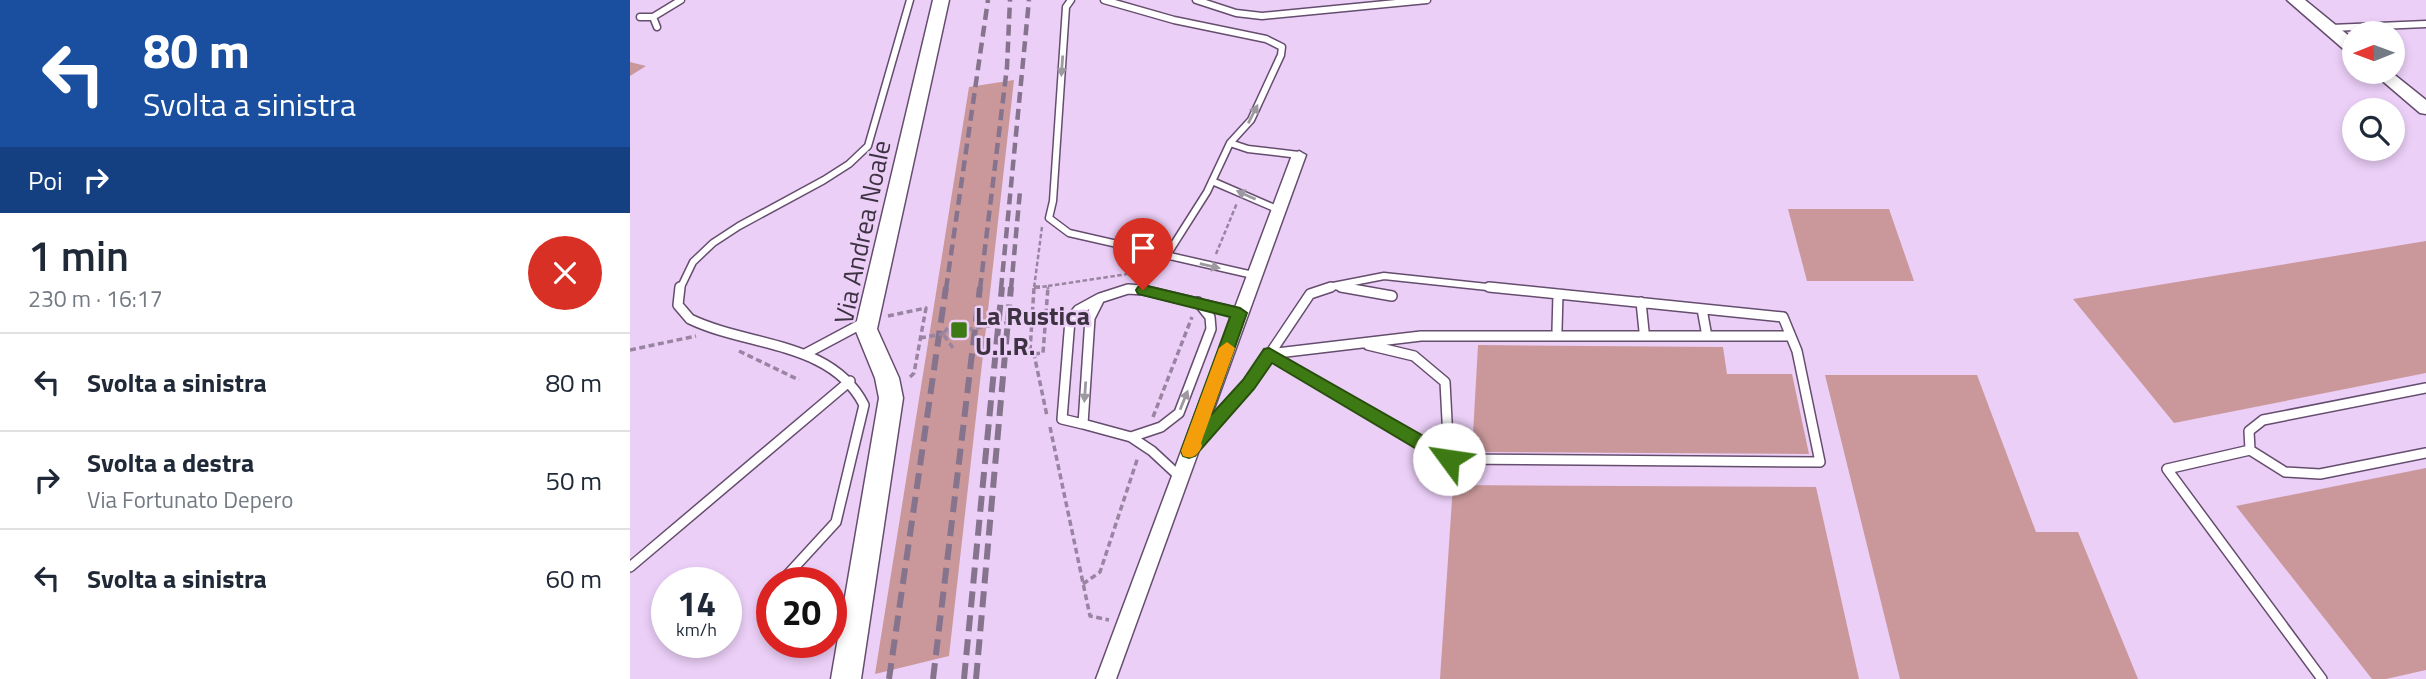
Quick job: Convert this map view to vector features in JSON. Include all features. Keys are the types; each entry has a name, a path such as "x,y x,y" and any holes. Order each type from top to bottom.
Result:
{"street":[{"name":"Via Andrea Noale","path":"846,679 891,398 890,380 868,342 867,321 942,0"},
{"path":"2295,0 2342,39"},
{"path":"2396,84 2426,109"},
{"path":"1105,679 1299,155"}],"lane":[{"path":"640,17 653,17 681,0"},
{"path":"795,567 836,522 864,405 860,391 850,380 805,354 729,334 688,318 678,305 680,285 691,265 715,243 860,156 868,146 910,0"},
{"path":"1071,0 1066,7 1053,201 1049,218 1069,233 1253,275"},
{"path":"1104,0 1174,20 1266,39 1280,45 1281,55 1251,120 1230,143 1212,181 1167,255"},
{"path":"1196,0 1236,13 1268,16 1427,0"},
{"path":"653,17 657,27"},
{"path":"2328,28 2426,24"},
{"path":"1230,143 1248,149 1299,155"},
{"path":"1212,181 1279,210"},
{"path":"1189,451 1249,385 1269,354 1310,294 1333,286 1384,276 1783,317 1797,352 1820,462 1449,459 1269,354"},
{"path":"1333,286 1370,290 1392,296"},
{"path":"1180,477 1130,437 1062,419 1070,320 1078,310 1100,298 1128,289 1240,313"},
{"path":"1557,330 1558,294"},
{"path":"1083,424 1090,317 1100,298"},
{"path":"1130,437 1172,420 1179,413 1211,329 1210,317 1198,302"},
{"path":"1642,302 1644,331"},
{"path":"1702,309 1706,331"},
{"path":"805,354 867,321"},
{"path":"1269,354 1421,336 1790,336"},
{"path":"1360,343 1414,356 1445,382 1449,459"},
{"path":"630,567 850,380"},
{"path":"2250,450 2249,431 2263,420 2426,388"},
{"path":"2322,679 2167,469 2250,450 2285,472 2320,474 2426,453"}],"path":[{"path":"1211,266 1241,193"},
{"path":"1049,218 1042,220 1030,351 1034,354 1090,617 1125,624"},
{"path":"1034,289 1141,272 1154,252"},
{"path":"1034,354 1043,353 1048,286"},
{"path":"1147,432 1198,302"},
{"path":"867,321 926,308 914,373"},
{"path":"920,338 1033,318"},
{"path":"943,334 954,320"},
{"path":"943,334 953,348"},
{"path":"630,350 703,335"},
{"path":"727,346 799,380"},
{"path":"1083,584 1100,572 1142,445"}],"building":[{"path":"630,62 646,66 630,76"},
{"path":"1014,80 949,656 875,674 969,87"},
{"path":"1788,209 1889,209 1914,281 1807,281"},
{"path":"2426,241 2426,373 2174,423 2073,299"},
{"path":"1478,345 1723,347 1727,374 1792,374 1809,454 1472,452"},
{"path":"1825,375 1977,375 2036,532 2078,532 2138,679 1900,679"},
{"path":"2426,468 2426,670 2386,679 2372,679 2236,506"},
{"path":"1453,485 1816,487 1859,679 1440,679"}],"railway":[{"path":"946,289 988,0"},
{"path":"980,289 1007,67 1010,0"},
{"path":"1001,289 1029,0"},
{"path":"1011,289 1020,191"},
{"path":"889,679 946,287"},
{"path":"933,679 980,287"},
{"path":"964,679 1002,287"},
{"path":"976,679 1011,287"}],"slow traffic":[{"path":"1194,446 1189,451 1227,348"}],"place":[{"name":"La Rustica U.I.R.","path":"959,330"}],"route":[{"path":"1143,290 1240,313 1189,451 1249,385 1269,354 1449,459"}]}
